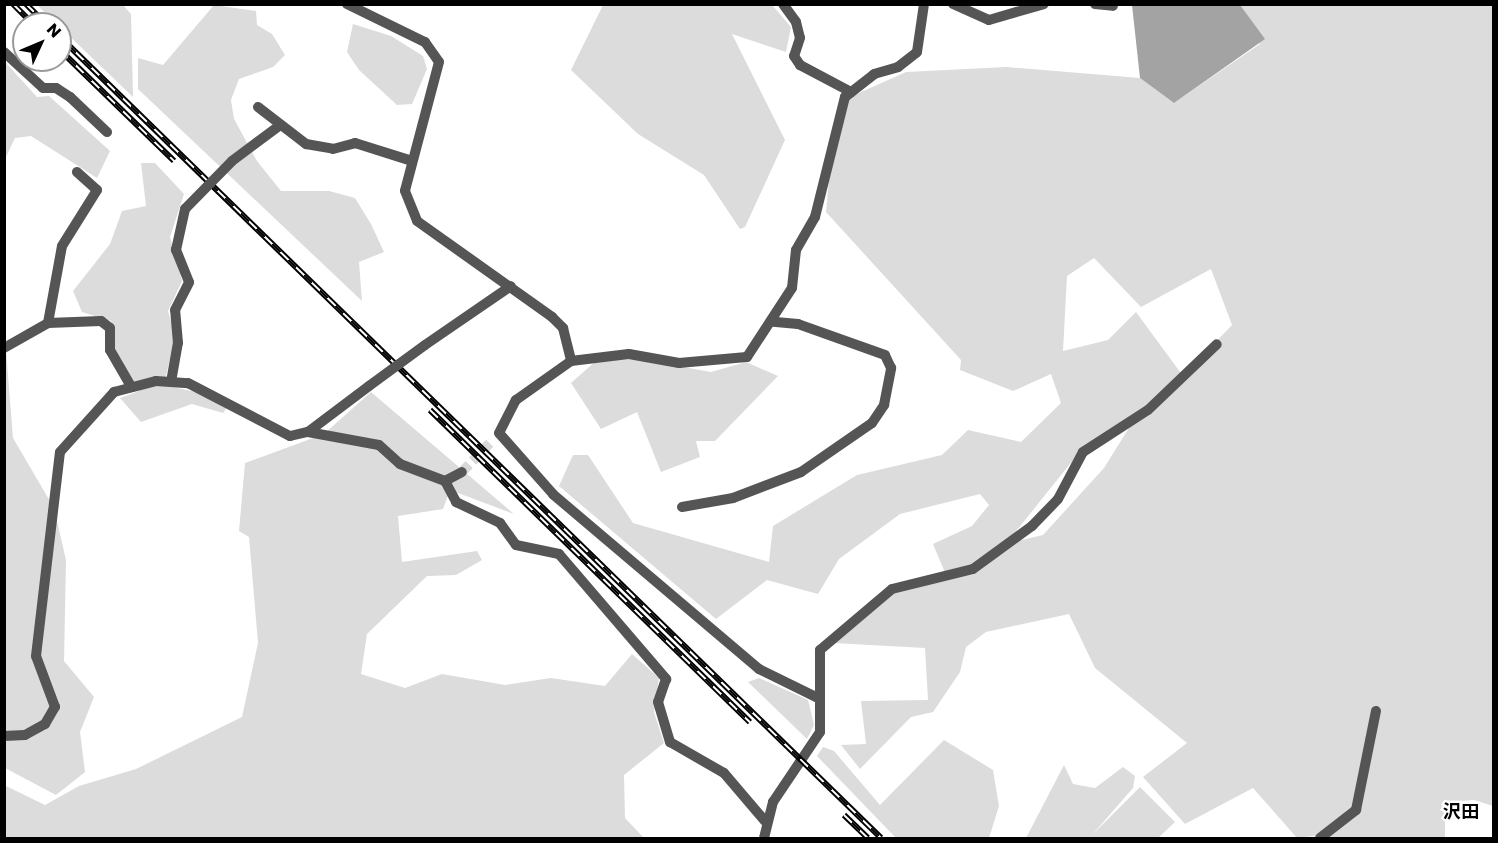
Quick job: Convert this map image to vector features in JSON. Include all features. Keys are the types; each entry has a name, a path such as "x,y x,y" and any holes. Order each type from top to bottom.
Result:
{"street":[{"path":"347,4 424,42 439,62 410,160 405,191 417,221 511,286 563,328 571,362"},
{"path":"783,4 796,22 800,38 794,56 800,65 851,92"},
{"path":"491,442 500,433 516,400 555,368 571,362 628,354 679,363 731,361 747,357 773,322 792,288 796,250 815,217 834,126 851,92 917,52 924,4"},
{"path":"952,4 989,21 1044,4"},
{"path":"1095,4 1113,6"},
{"path":"4,52 43,88 56,88 70,97 107,132"},
{"path":"258,107 279,126 306,144 333,149 355,142 410,160"},
{"path":"171,382 179,334 175,310 189,282 176,250 185,209 232,161 279,126"},
{"path":"48,323 62,246 97,190 77,172"},
{"path":"308,432 425,345 511,286"},
{"path":"4,348 48,323 101,321 110,328 110,350 130,384"},
{"path":"682,507 733,498 801,472 872,423 884,405 891,368 885,355 798,324 773,322"},
{"path":"764,838 765,820 820,732 820,650 892,589 973,569 1032,526 1058,499 1083,452 1148,410 1217,344"},
{"path":"4,736 25,735 45,724 55,707 36,656 60,452 114,392 130,384 171,382 213,392 290,436 308,432 364,439 400,464 445,482 456,502 500,523 516,545 560,554 666,679 658,702 670,742 724,773 765,820"},
{"path":"500,433 553,494 759,669 820,699"},
{"path":"445,482 462,472"},
{"path":"1320,838 1356,810 1376,711"}],"shaded area":[{"path":"37,5 123,5 131,14 133,97 72,39 72,12 44,12"},
{"path":"214,5 256,11 257,25 272,34 285,55 273,67 239,79 231,100 234,119 257,161 281,191 329,191 355,198 371,224 384,252 359,262 362,301 138,89 138,58 163,65"},
{"path":"603,5 772,5 791,27 786,52 732,34 785,140 745,227 740,229 704,175 638,134 571,70"},
{"path":"1132,5 1240,5 1265,39 1174,103 1140,78"},
{"path":"1240,5 1493,5 1493,806 1474,800 1445,802 1445,838 1329,838 1328,834 1297,838 1253,788 1185,824 1143,777 1187,743 1095,668 1069,614 986,632 966,647 960,672 933,712 911,717 860,769 841,745 866,744 861,701 928,700 925,648 834,643 895,592 975,574 1017,541 1043,535 1104,468 1132,423 1086,444 1013,535 970,567 946,575 933,544 972,526 989,505 980,494 900,514 839,559 818,594 767,580 716,619 559,486 573,455 588,455 633,523 769,562 773,526 857,475 942,455 968,430 1021,442 1061,403 1051,374 1013,391 960,370 961,360 826,212 831,157 850,97 906,72 1006,67 1140,78 1174,103 1260,44","holes":["1094,258 1141,307 1211,269 1232,325 1183,376 1136,312 1108,340 1063,351 1067,276"]},
{"path":"353,24 391,36 423,56 427,69 412,104 397,105 359,70 347,52"},
{"path":"5,62 37,97 49,96 110,151 97,178 31,136 15,138 5,159"},
{"path":"141,163 155,163 184,194 170,237 182,281 168,311 175,336 164,385 210,395 228,406 223,413 192,404 141,422 120,398 139,391 113,349 111,321 82,312 73,291 110,244 122,211 146,206"},
{"path":"6,350 13,438 54,508 66,560 64,661 94,697 80,732 85,772 56,795 5,768"},
{"path":"639,359 711,372 746,362 778,376 715,441 696,441 700,457 661,472 637,412 601,429 571,383 597,360"},
{"path":"371,392 514,514 450,490 443,509 398,516 402,562 477,551 482,560 456,575 427,576 367,634 361,674 405,688 442,674 505,685 551,678 605,686 632,654 659,678 654,712 664,743 624,775 625,818 644,838 5,838 4,785 45,805 79,786 136,769 242,717 258,643 249,537 239,531 245,463 324,434"},
{"path":"759,678 808,700 814,725 807,739 748,682"},
{"path":"944,740 993,770 999,806 989,838 896,838 817,756 823,747 834,751 880,805"},
{"path":"1064,765 1073,784 1095,788 1123,767 1135,776 1133,788 1092,835 1140,787 1175,822 1158,838 1026,838"}],"tunnel":[{"path":"462,472 491,442"}],"railway":[{"path":"13,4 21,12"},
{"path":"26,4 34,12"},
{"path":"72,49 881,838"},
{"path":"72,62 174,161"},
{"path":"430,410 750,722"},
{"path":"844,815 868,838"}],"district":[{"name":"沢田","path":"1461,812"}]}
